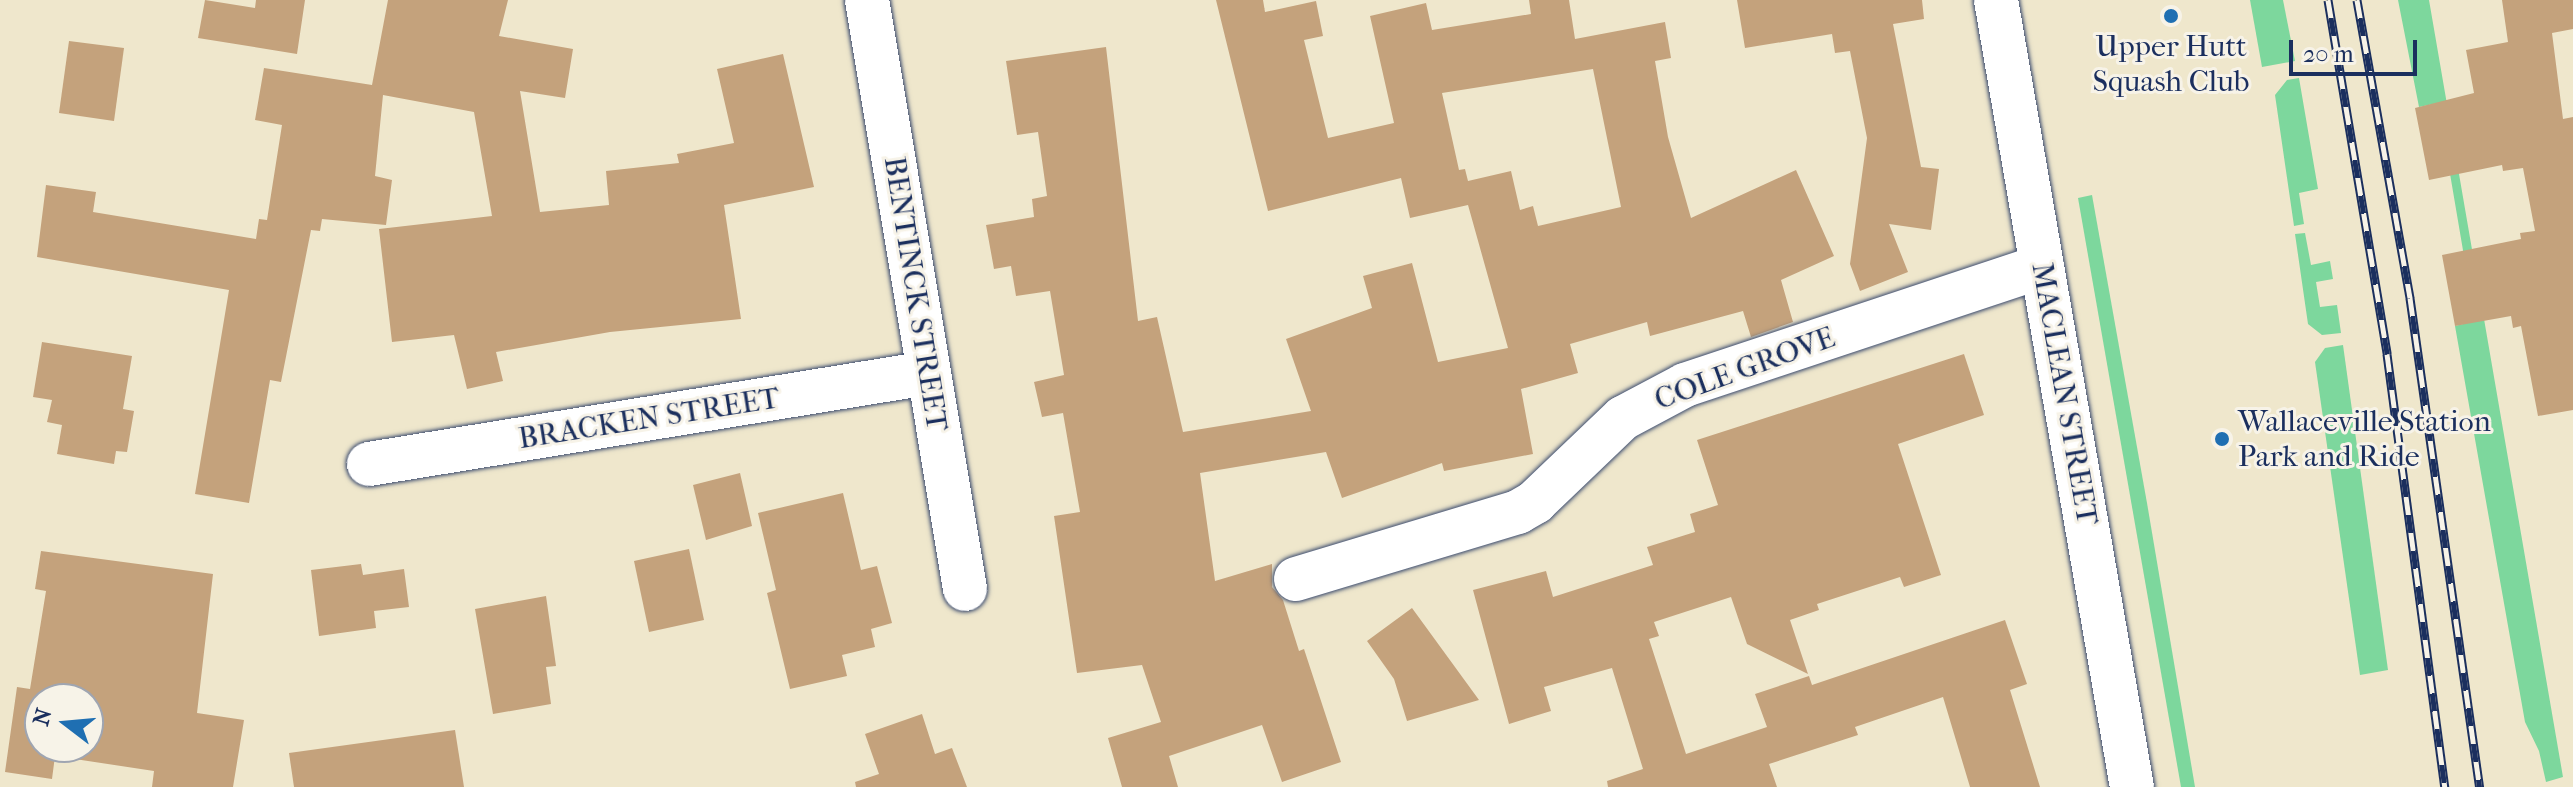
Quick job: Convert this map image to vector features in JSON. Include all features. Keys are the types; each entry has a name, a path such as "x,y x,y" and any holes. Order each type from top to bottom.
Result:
{"street":[{"name":"BENTINCK STREET","path":"867,0 965,589"},
{"name":"MACLEAN STREET","path":"1996,0 2132,787"},
{"name":"COLE GROVE","path":"1296,579 1518,512 1535,502 1623,418 1685,385 2042,266"},
{"name":"BRACKEN STREET","path":"369,464 928,373"}],"green space":[{"path":"2250,0 2283,0 2295,61 2262,67"},
{"path":"2398,0 2429,0 2563,777 2546,782 2539,751 2525,722 2455,326 2475,321 2438,103 2419,107"},
{"path":"2299,78 2318,189 2299,193 2304,224 2294,226 2275,95 2287,80"},
{"path":"2092,195 2195,787 2181,787 2078,198"},
{"path":"2305,233 2311,265 2330,261 2333,279 2316,282 2320,307 2337,305 2341,333 2322,335 2308,324 2295,234"},
{"path":"2343,345 2388,670 2360,675 2315,362 2325,348"}],"building":[{"path":"205,0 255,8 256,0 305,0 297,54 198,38"},
{"path":"388,0 508,0 499,36 573,49 565,98 520,91 540,212 609,205 606,171 679,163 677,154 734,143 717,69 783,54 814,187 724,205 741,319 610,332 496,352 503,381 467,389 454,335 392,342 379,229 492,216 474,112 383,95 375,176 392,180 386,225 322,219 320,231 311,230 281,382 270,380 249,503 195,494 229,290 37,257 46,185 96,192 93,212 256,239 259,219 267,220 282,125 255,120 264,68 372,85"},
{"path":"1216,0 1263,0 1265,12 1316,1 1323,36 1304,40 1328,138 1394,123 1370,16 1426,3 1432,30 1531,14 1529,0 1569,0 1575,39 1665,22 1671,58 1655,61 1668,137 1691,218 1796,170 1834,256 1781,280 1793,322 1751,337 1743,311 1650,336 1647,322 1570,344 1578,373 1521,389 1533,454 1444,471 1442,463 1342,498 1326,452 1200,473 1215,581 1272,564 1272,587 1283,600 1299,651 1304,649 1341,762 1282,782 1262,725 1169,756 1178,787 1122,787 1108,738 1161,722 1142,665 1077,673 1054,516 1080,512 1063,413 1042,417 1034,382 1064,375 1050,291 1016,296 1011,266 994,269 986,225 1034,217 1032,199 1047,196 1038,132 1017,135 1006,61 1106,47 1138,321 1157,317 1183,432 1311,411 1286,339 1372,308 1363,276 1412,263 1438,362 1508,348 1468,205 1410,218 1401,178 1268,211","holes":["1593,69 1621,207 1538,226 1533,206 1520,210 1511,171 1468,181 1465,169 1459,170 1442,93"]},
{"path":"1737,0 1922,0 1924,19 1893,24 1921,167 1939,169 1931,230 1889,224 1908,272 1860,291 1850,264 1867,138 1850,51 1835,53 1832,34 1745,48"},
{"path":"2502,0 2573,0 2573,29 2552,33 2563,119 2573,117 2573,410 2538,416 2521,326 2513,328 2511,316 2455,326 2442,255 2521,239 2520,233 2535,231 2523,168 2503,171 2502,165 2429,180 2415,108 2474,93 2466,50 2508,42"},
{"path":"69,41 124,48 114,121 59,113"},
{"path":"42,342 132,356 123,409 134,411 127,452 116,451 114,464 57,454 62,425 47,422 52,400 33,397"},
{"path":"1964,354 1984,415 1898,444 1941,575 1904,587 1900,577 1817,604 1819,610 1790,620 1808,674 1747,644 1731,597 1654,622 1659,636 1649,639 1686,754 1767,727 1755,694 1809,676 1812,685 2005,620 2027,684 2010,690 2040,787 1970,787 1943,697 1855,727 1858,735 1769,764 1777,787 1608,787 1607,781 1643,769 1612,668 1544,687 1551,711 1509,724 1473,590 1546,571 1553,597 1653,565 1647,547 1695,532 1690,514 1718,505 1697,440"},
{"path":"740,473 752,526 706,540 693,485"},
{"path":"843,493 861,570 877,566 892,623 871,629 875,647 842,655 847,676 790,689 767,593 776,590 758,513"},
{"path":"689,549 704,620 649,632 634,561"},
{"path":"41,551 213,574 197,713 244,720 233,787 152,787 154,771 101,763 104,763 104,683 31,683 46,591 35,589"},
{"path":"361,564 363,575 404,569 409,607 374,611 376,628 319,636 311,570"},
{"path":"546,596 556,666 546,667 551,704 493,714 475,609"},
{"path":"1412,608 1479,700 1407,721 1394,679 1367,641"},
{"path":"17,687 24,688 24,763 54,763 52,779 5,772"},
{"path":"922,714 935,754 952,748 967,787 856,787 855,782 879,774 865,734"},
{"path":"455,730 464,787 294,787 289,753"}],"railway":[{"path":"2328,0 2387,354 2445,787"},
{"path":"2357,0 2410,298 2480,787"}],"place":[{"name":"Upper Hutt Squash Club","path":"2171,16"},
{"name":"Wallaceville Station Park and Ride","path":"2222,439"}]}
